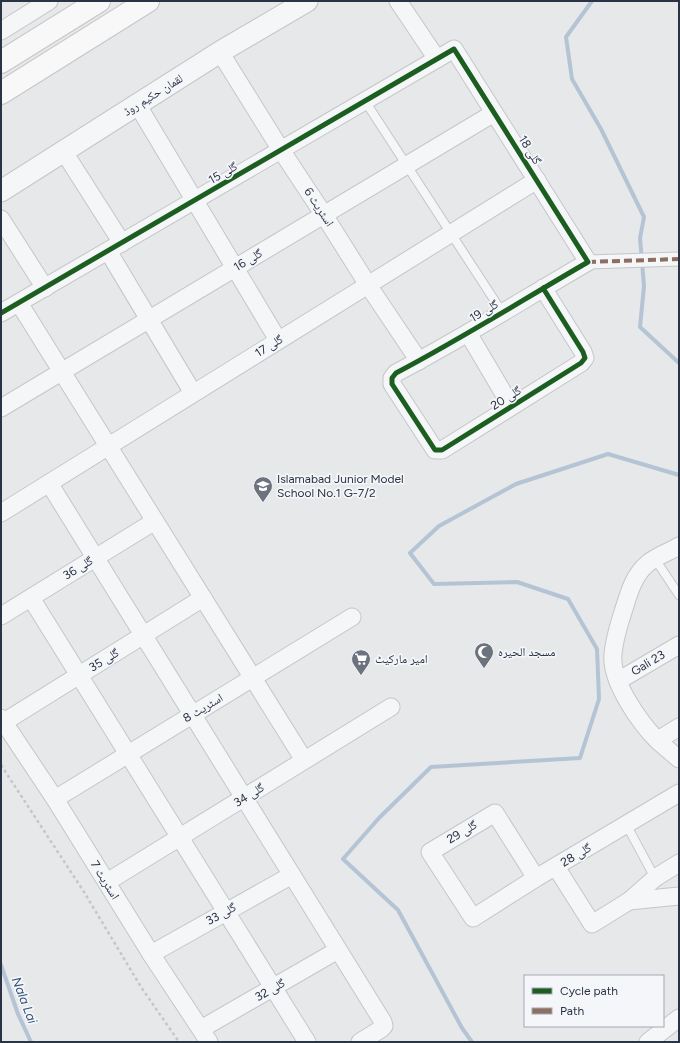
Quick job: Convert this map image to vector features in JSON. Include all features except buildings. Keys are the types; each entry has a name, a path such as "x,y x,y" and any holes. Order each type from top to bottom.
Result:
{"main road":[{"path":"1,62 98,1"},
{"path":"1,93 139,3"}],"street":[{"path":"1,31 49,1"},
{"name":"لقمان حکیم روڈ","path":"1,191 220,52 307,1"},
{"path":"398,1 437,59"},
{"name":"گلی 15","path":"1,313 454,49"},
{"name":"گلی 18","path":"454,49 588,262"},
{"name":"اسٹریٹ 6","path":"220,52 281,150 419,361"},
{"path":"137,104 278,340"},
{"name":"گلی 16","path":"1,408 494,113"},
{"path":"64,152 115,247 149,319 193,393"},
{"name":"گلی 17","path":"1,512 537,180"},
{"path":"1,219 45,288"},
{"path":"588,262 679,259"},
{"name":"گلی 19","path":"434,450 392,384 392,378 396,373 468,333 588,262"},
{"name":"گلی 20","path":"434,450 442,450 581,363 585,358 583,352 543,288"},
{"path":"19,303 304,760"},
{"path":"468,333 512,406"},
{"path":"49,483 383,1022 384,1026 381,1029 360,1042"},
{"name":"گلی 36","path":"1,616 155,521"},
{"path":"677,547 647,564 634,582 624,608 613,654 614,667 618,681 632,709 658,740 679,759"},
{"path":"31,598 306,1042"},
{"name":"گلی 35","path":"3,720 79,676 203,598"},
{"name":"اسٹریٹ 8","path":"55,799 352,617"},
{"name":"Gali 23","path":"618,681 679,645"},
{"name":"گلی 34","path":"106,882 391,707"},
{"name":"اسٹریٹ 7","path":"3,720 55,799 151,954 205,1036"},
{"path":"658,740 679,727"},
{"name":"گلی 28","path":"473,918 536,878 679,793"},
{"name":"گلی 29","path":"473,918 430,852 495,813 536,878"},
{"path":"556,867 592,924 629,900 655,878 679,863"},
{"name":"گلی 33","path":"151,954 292,875"},
{"path":"629,900 679,896"},
{"name":"گلی 32","path":"205,1036 273,988 338,950"},
{"path":"648,1042 679,1018"}],"lane":[{"path":"365,101 502,312"},
{"path":"655,559 679,595"},
{"path":"626,824 655,878"}],"path":[{"path":"1,765 84,892 141,987 179,1042"}],"waterway":[{"path":"592,1 566,37 572,79 601,129 644,217 640,238 644,286 640,327 679,363"},
{"path":"472,1042 462,1028 398,910 343,859 379,818 431,767 580,758 599,699 597,649 568,599 517,582 434,584 410,553 439,526 516,484 608,454 679,475"},
{"name":"Nala Lai","path":"1,965 18,1014 31,1042"}],"marked path":[{"path":"588,262 679,259"}],"cycle path":[{"path":"1,313 454,49 588,262 564,276 540,290 468,333 396,373 392,378 392,384 435,450 442,450 581,363 585,358 583,352 543,288"}],"place":[{"name":"Islamabad Junior Model School No.1 G-7/2","path":"263,503"},
{"name":"مسجد الحیرہ","path":"484,669"},
{"name":"امیر مارکیٹ","path":"361,676"}]}
